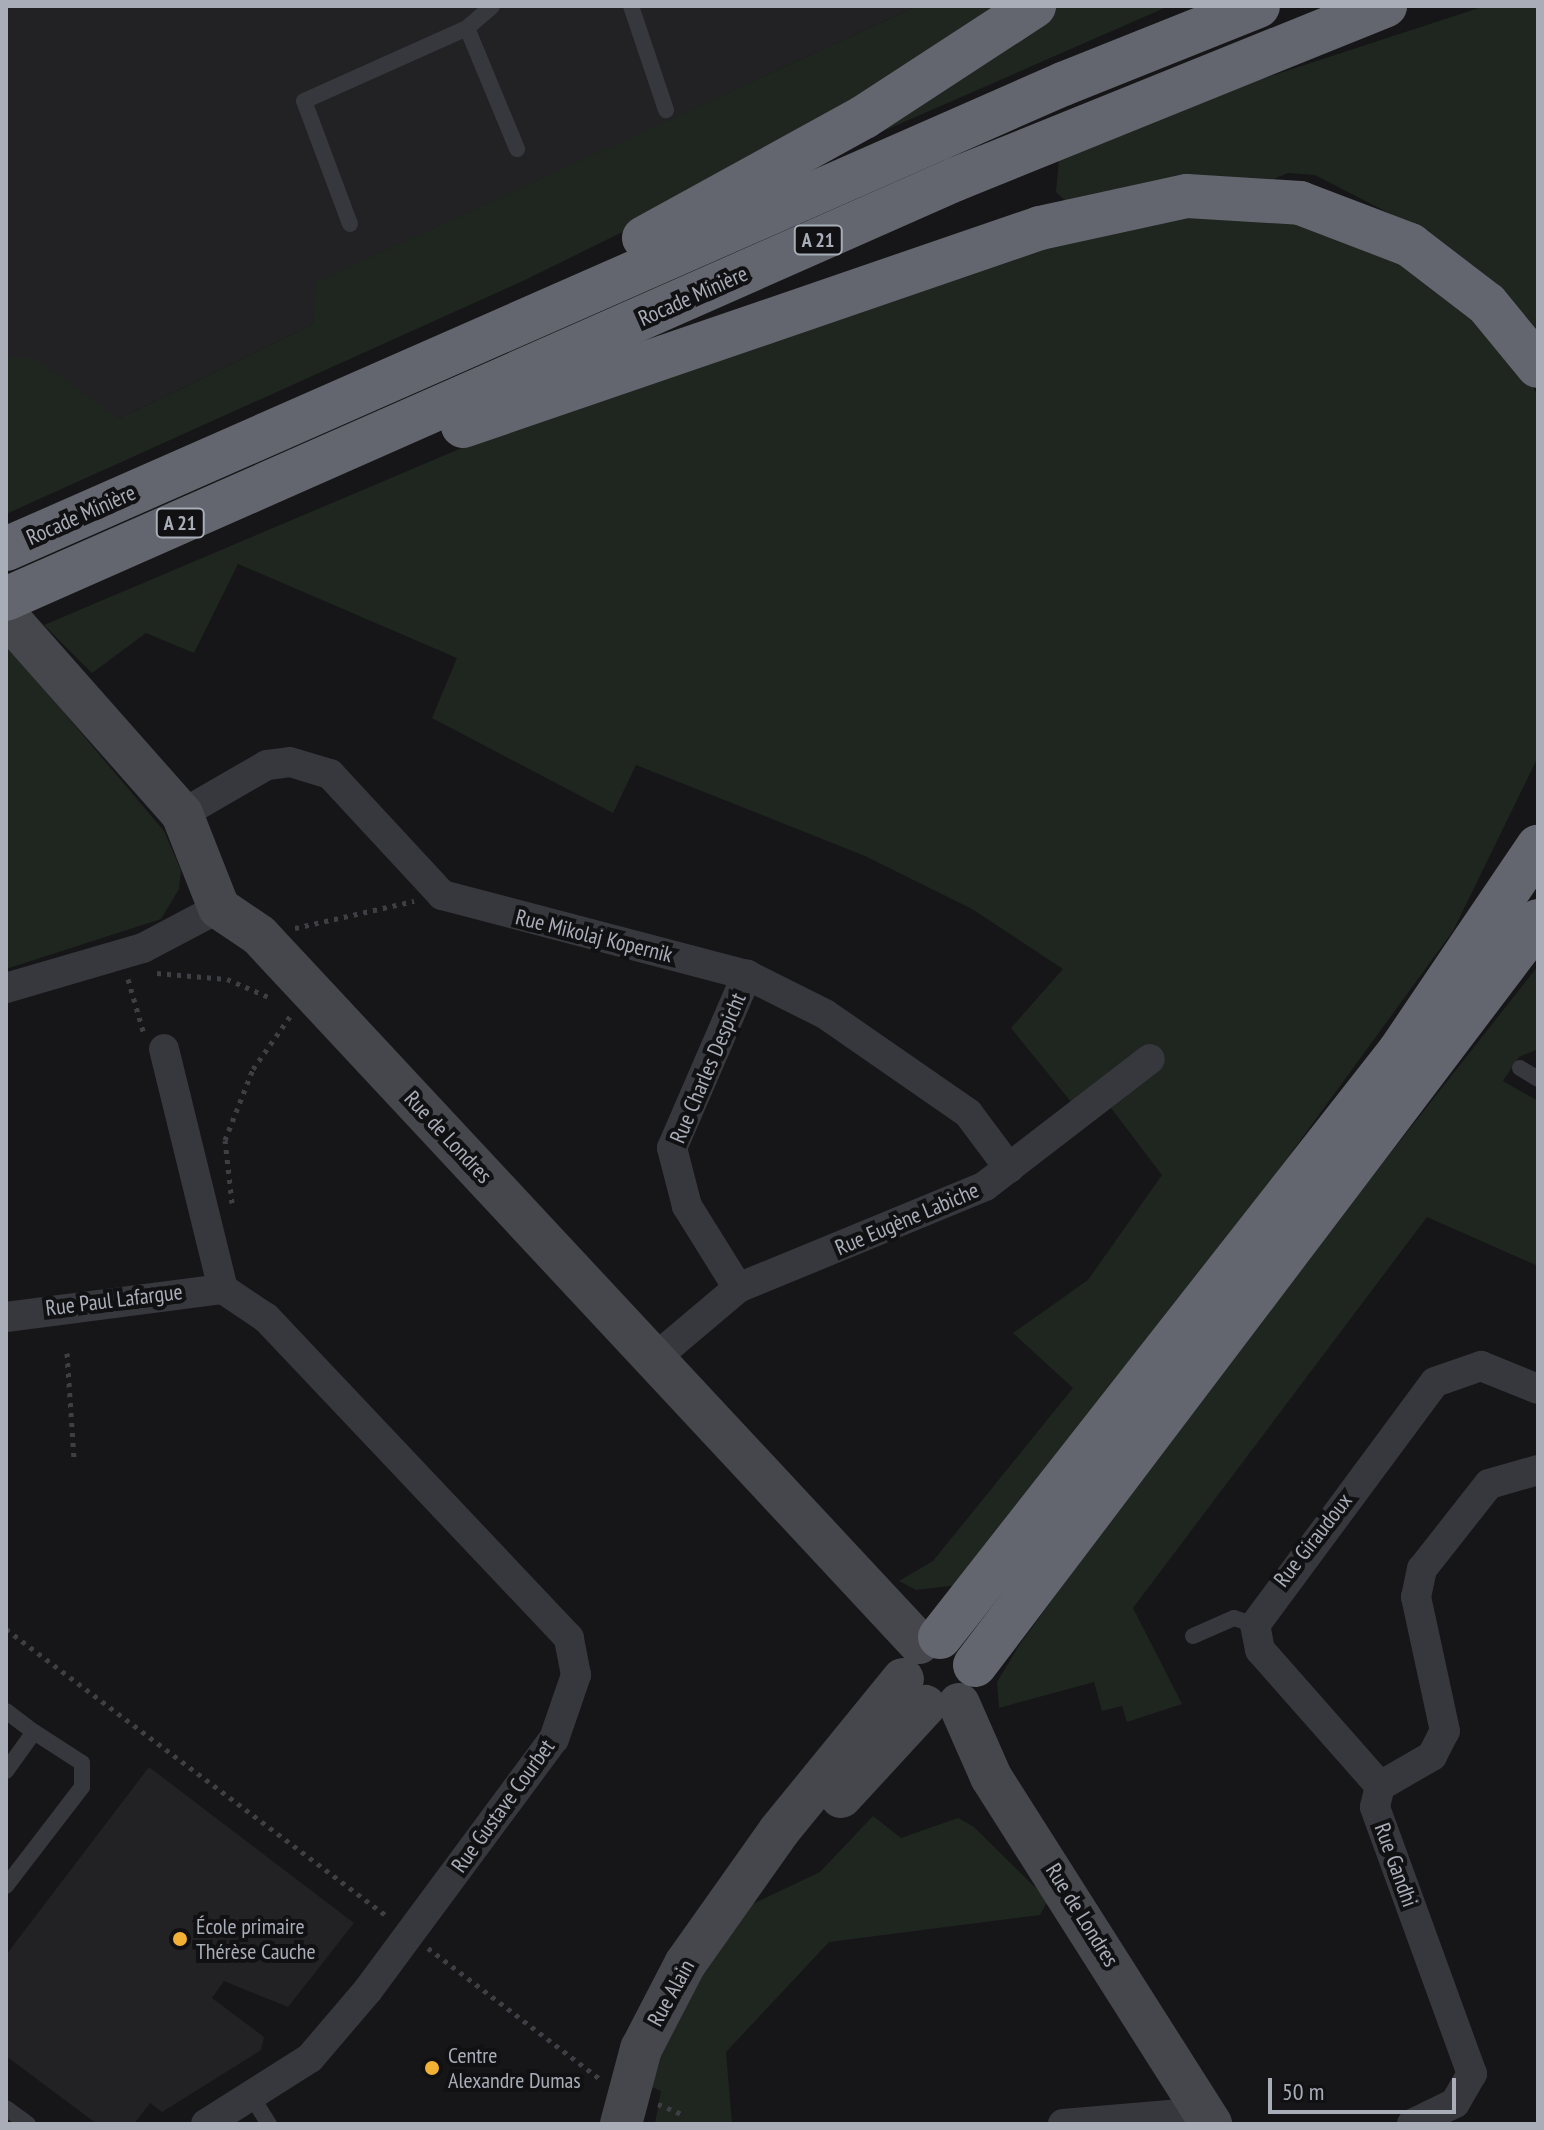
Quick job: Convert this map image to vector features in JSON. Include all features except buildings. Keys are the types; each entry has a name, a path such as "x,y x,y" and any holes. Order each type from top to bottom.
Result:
{"highway":[{"path":"513,325 553,286 864,117 1034,6"},
{"name":"Rocade Minière","path":"6,549 513,325 1258,6"},
{"name":"Rocade Minière","path":"6,599 1126,106 1385,6"},
{"path":"353,446 398,450 1040,228 1187,196 1300,203 1410,245 1487,304 1538,366"},
{"path":"1374,1112 1537,847"},
{"path":"937,1672 1374,1112 1538,921"}],"street":[{"path":"6,615 57,667 182,814 219,908 143,948 6,988"},
{"name":"Rue Mikolaj Kopernik","path":"182,814 267,765 310,766 348,788 407,864 442,895 747,975 825,1014 968,1113 1009,1168"},
{"name":"Rue de Londres","path":"219,908 259,935 296,994 654,1359 937,1672 991,1777 1207,2118"},
{"name":"Rue Charles Despicht","path":"738,1288 687,1206 672,1148 747,975"},
{"path":"164,1049 223,1289"},
{"name":"Rue Eugène Labiche","path":"654,1359 738,1288 985,1186 1150,1059"},
{"name":"Rue Paul Lafargue","path":"8,1307 223,1289"},
{"name":"Rue Gustave Courbet","path":"206,2124 310,2058 410,1935 554,1739 575,1687 569,1638 266,1318 223,1289"},
{"name":"Rue Giraudoux","path":"1255,1625 1435,1382 1481,1366 1538,1389"},
{"path":"1255,1625 1260,1650 1380,1786 1432,1756 1445,1731 1416,1597 1422,1569 1489,1484 1538,1470"},
{"name":"Rue Alain","path":"625,2108 662,2003 750,1876 793,1846 937,1672"},
{"name":"Rue Gandhi","path":"1380,1786 1375,1807 1472,2074 1455,2103 1412,2124"},
{"path":"1063,2124 1207,2118"}],"lane":[{"path":"350,224 304,101 467,28 492,6"},
{"path":"631,6 666,110"},
{"path":"467,28 517,149"},
{"path":"1520,1068 1538,1079"},
{"path":"1193,1636 1234,1618 1255,1625"},
{"path":"6,1711 82,1763 82,1787 6,1886"},
{"path":"6,1771 34,1732"},
{"path":"252,2097 269,2124"},
{"path":"6,2108 28,2124"}],"path":[{"path":"259,935 442,895"},
{"path":"146,973 227,979 296,994 253,1069 225,1140 234,1215"},
{"path":"137,977 127,980 149,1049 164,1049"},
{"path":"67,1353 74,1459"},
{"path":"6,1629 410,1935 625,2108"}],"shaded area":[{"path":"6,6 917,6 317,282 313,324 70,443 6,397"},
{"path":"917,6 1008,6 722,183 525,280 6,514 6,358 34,358 119,419 313,324 316,282"},
{"path":"1049,6 1169,6 879,133"},
{"path":"1485,6 1538,6 1538,343 1408,223 1315,175 1288,173 1259,185 1073,208 1056,192 1059,159 1219,93"},
{"path":"1162,211 1308,221 1430,277 1526,375 1538,396 1538,757 1453,931 1143,1356 958,1585 916,1590 899,1581 933,1561 1073,1388 1013,1333 1088,1280 1162,1175 1098,1091 1076,1108 1011,1028 1063,969 972,909 865,856 636,765 613,813 432,718 457,658 238,564 194,653 146,633 92,673 44,625 502,431 752,338"},
{"path":"6,644 164,831 181,870 179,889 161,919 6,969"},
{"path":"1538,966 1538,1049 1519,1057 1503,1081 1538,1101 1538,1266 1427,1217 1133,1608 1182,1704 1127,1722 1122,1706 1102,1711 1094,1682 999,1708 997,1682 1020,1644 1232,1354"},
{"name":"École primaire Thérèse Cauche","path":"149,1767 354,1923 288,2007 224,1981 212,1998 264,2037 261,2050 162,2112 150,2103 134,2124 97,2124 6,2056 6,1955"},
{"path":"873,1816 901,1838 958,1818 974,1827 1048,1900 1040,1915 829,1942 726,2052 732,2124 655,2124 661,2091 645,2084 681,2001 746,1907 820,1872"}],"place":[{"name":"École primaire Thérèse Cauche","path":"180,1939"},
{"name":"Centre Alexandre Dumas","path":"432,2068"}]}
